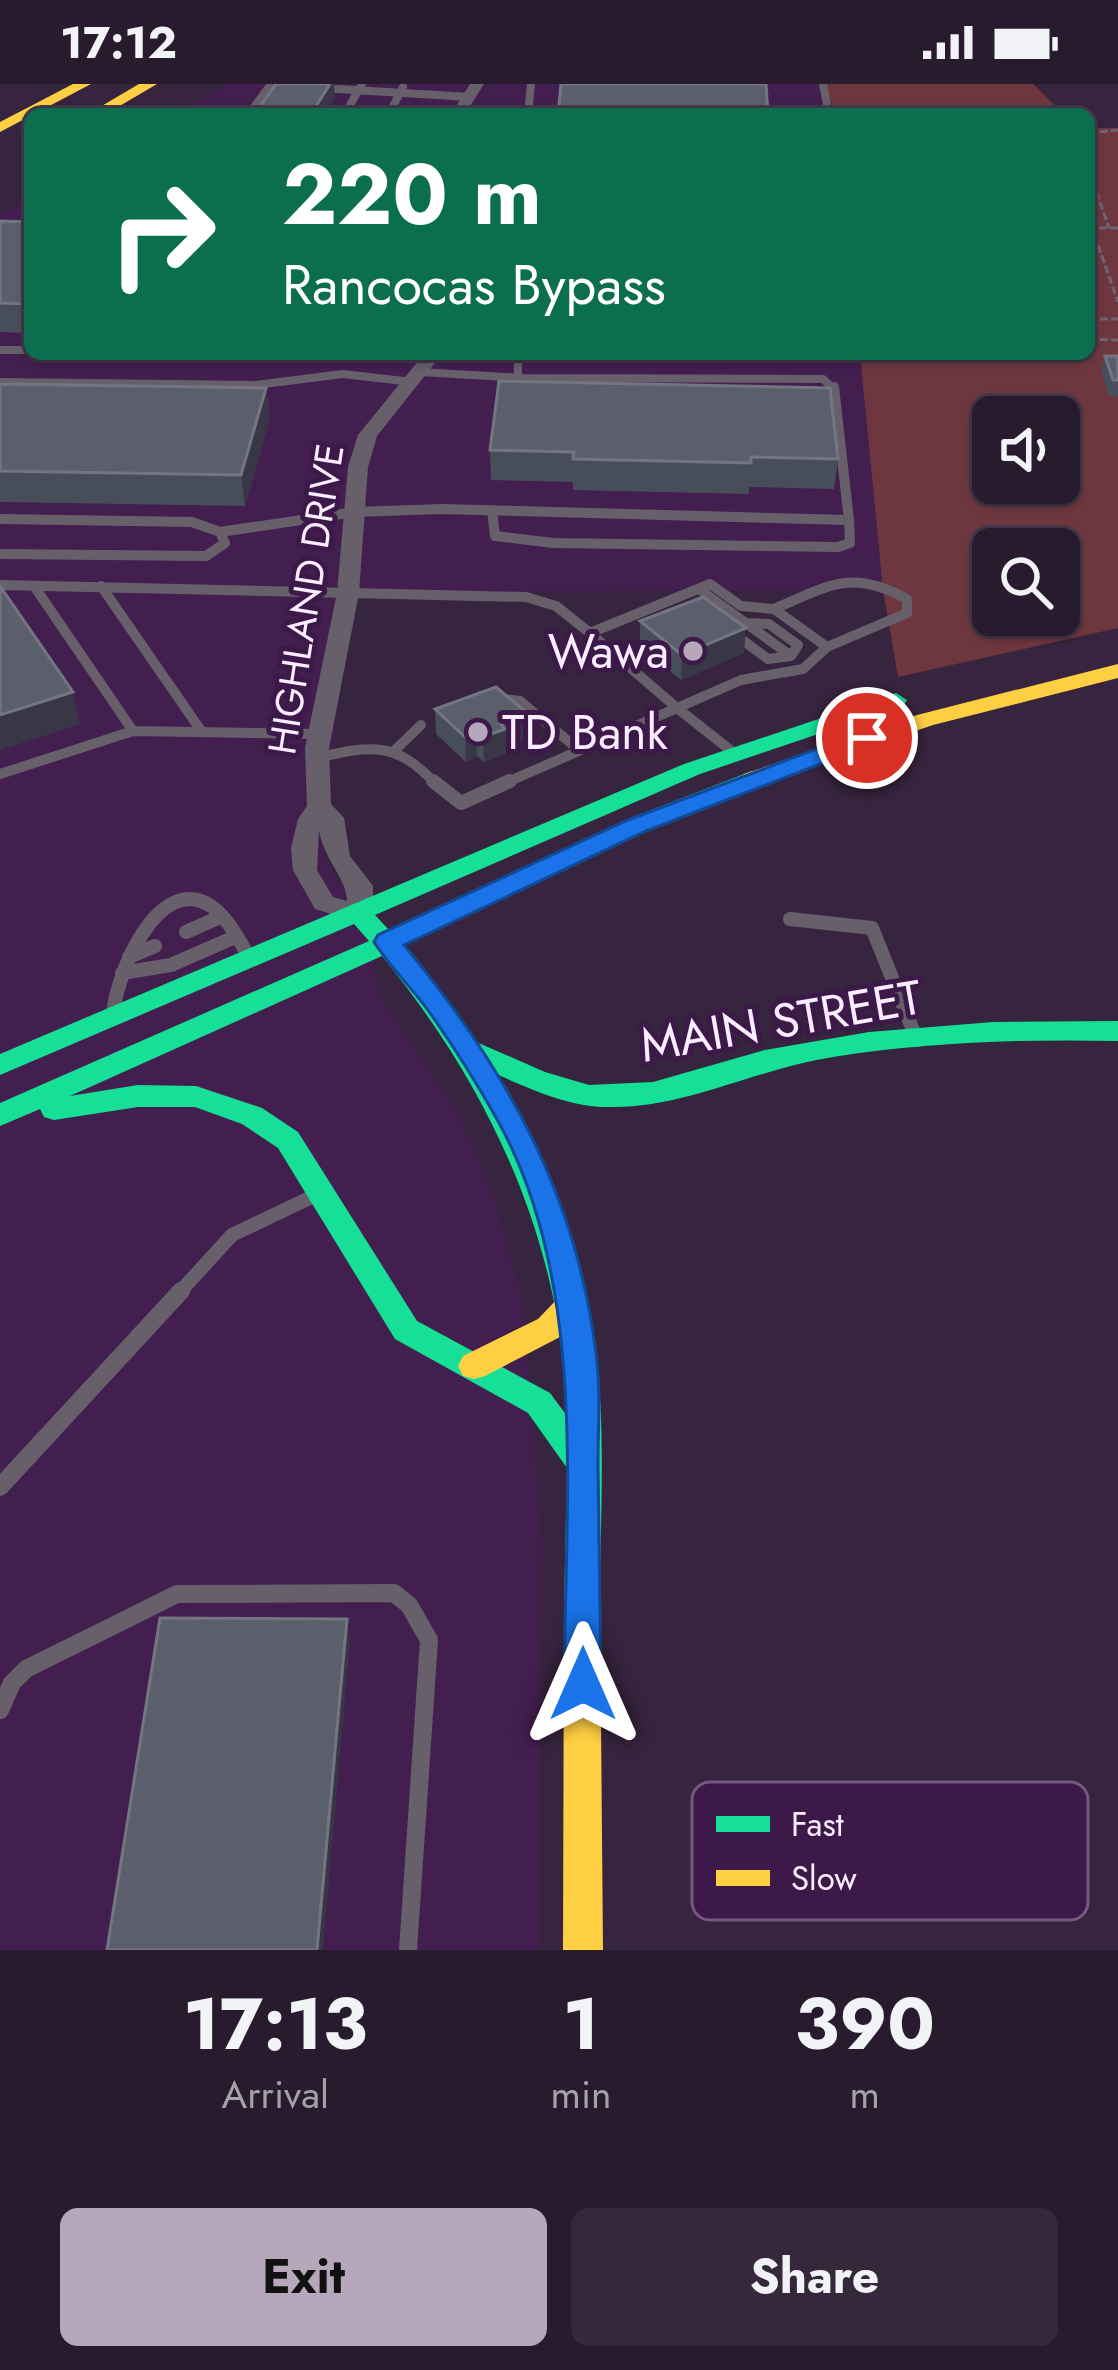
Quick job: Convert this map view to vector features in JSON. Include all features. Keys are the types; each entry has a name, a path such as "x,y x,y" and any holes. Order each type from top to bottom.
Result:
{"main road":[{"path":"38,108 84,84"},
{"path":"106,108 150,84"},
{"path":"0,1065 112,1017 243,948 360,914 645,786 853,712 1118,644"},
{"path":"0,1118 637,825 752,778 925,719 1118,670"},
{"path":"360,914 468,1049 530,1159 567,1273 581,1358 583,1950"},
{"name":"MAIN STREET","path":"468,1049 556,1087 609,1097 789,1055 1000,1032 1118,1031"},
{"path":"0,1118 138,1096 196,1097 252,1117 288,1140 406,1330 539,1403 583,1463"},
{"path":"474,1366 549,1328 572,1304"}],"street":[{"name":"HIGHLAND DRIVE","path":"319,806 332,818 342,867 360,886 360,914 324,903 305,870 303,848 310,819 319,806 317,758 348,592 358,467 368,435 422,369"}],"lane":[{"path":"253,108 268,88 278,86 474,91"},
{"path":"518,360 518,378"},
{"path":"0,382 256,385 422,369 518,378 823,379 836,388 853,533 850,543 838,547 503,540 490,531 492,510"},
{"path":"0,519 193,521 220,532 355,512 492,510 849,520"},
{"path":"0,554 206,556 225,543 220,532"},
{"path":"317,758 354,750 395,749 412,759 443,796 460,802 475,800 749,678 790,675 819,663 827,647 850,632 907,613 907,599 877,580 855,577 807,601 774,609 741,606 710,584 590,633"},
{"path":"0,586 526,597 556,606 734,753"},
{"path":"34,586 134,730"},
{"path":"101,586 202,732"},
{"path":"682,595 768,659 791,656 699,589"},
{"path":"774,609 827,647"},
{"path":"487,698 520,701 579,750"},
{"path":"395,749 421,725"},
{"path":"0,774 134,730 320,734"},
{"path":"112,1017 111,999 139,932 155,916 185,903 202,902 243,948 122,973"},
{"path":"186,932 220,917"},
{"path":"790,920 872,928 916,1040"},
{"path":"129,957 155,946"},
{"path":"0,1487 232,1235 322,1192"},
{"path":"0,1710 12,1683 26,1669 176,1594 394,1593 409,1605 429,1640 408,1950"}],"path":[{"path":"1095,187 1110,228"},
{"path":"1095,228 1118,229"},
{"path":"1095,241 1118,302"}],"shaded area":[{"path":"228,84 823,84 834,108 186,108"},
{"path":"823,84 1033,84 1058,108 834,108"},
{"path":"1095,128 1118,128 1118,628 898,677 883,589 861,360 1095,360"},
{"path":"24,200 24,360 861,360 883,589 348,593 323,853 338,882 368,910 378,993 455,1107 493,1193 522,1297 542,1539 540,1950 0,1950 0,214"}],"building":[{"path":"276,84 330,84 315,108 259,108"},
{"path":"561,84 766,84 768,108 559,108"},
{"path":"0,221 24,222 24,304 0,303"},
{"path":"1105,356 1118,356 1118,380 1113,380"},
{"path":"499,381 830,388 838,459 751,457 751,463 573,459 574,452 490,450"},
{"path":"0,384 266,388 241,475 0,471"},
{"path":"0,586 73,692 0,715"},
{"path":"703,597 746,628 682,655 640,621"},
{"path":"496,687 527,713 483,737 476,732 465,737 435,709"},
{"path":"160,1618 347,1619 317,1950 107,1950"}],"traffic: fast":[{"path":"0,1065 692,769 896,700"},
{"path":"0,1115 328,971 637,825 752,779"},
{"path":"360,914 455,1033 505,1119 545,1211 580,1347 582,1608"},
{"path":"468,1049 553,1086 607,1097 653,1093 765,1060 869,1042 993,1031 1118,1031"},
{"path":"54,1109 138,1096 196,1097 252,1116 288,1140 406,1330 539,1403 583,1463"}],"traffic: slow":[{"path":"38,108 84,84"},
{"path":"106,108 150,84"},
{"path":"0,128 24,115"},
{"path":"752,779 925,720 1118,671"},
{"path":"474,1366 549,1328 572,1304"},
{"path":"582,1608 583,1950"}],"place":[{"name":"Wawa","path":"693,651"},
{"name":"TD Bank","path":"478,732"}],"route":[{"path":"583,1684 581,1358 567,1273 512,1119 440,1006 387,942 637,825 867,738"}]}
